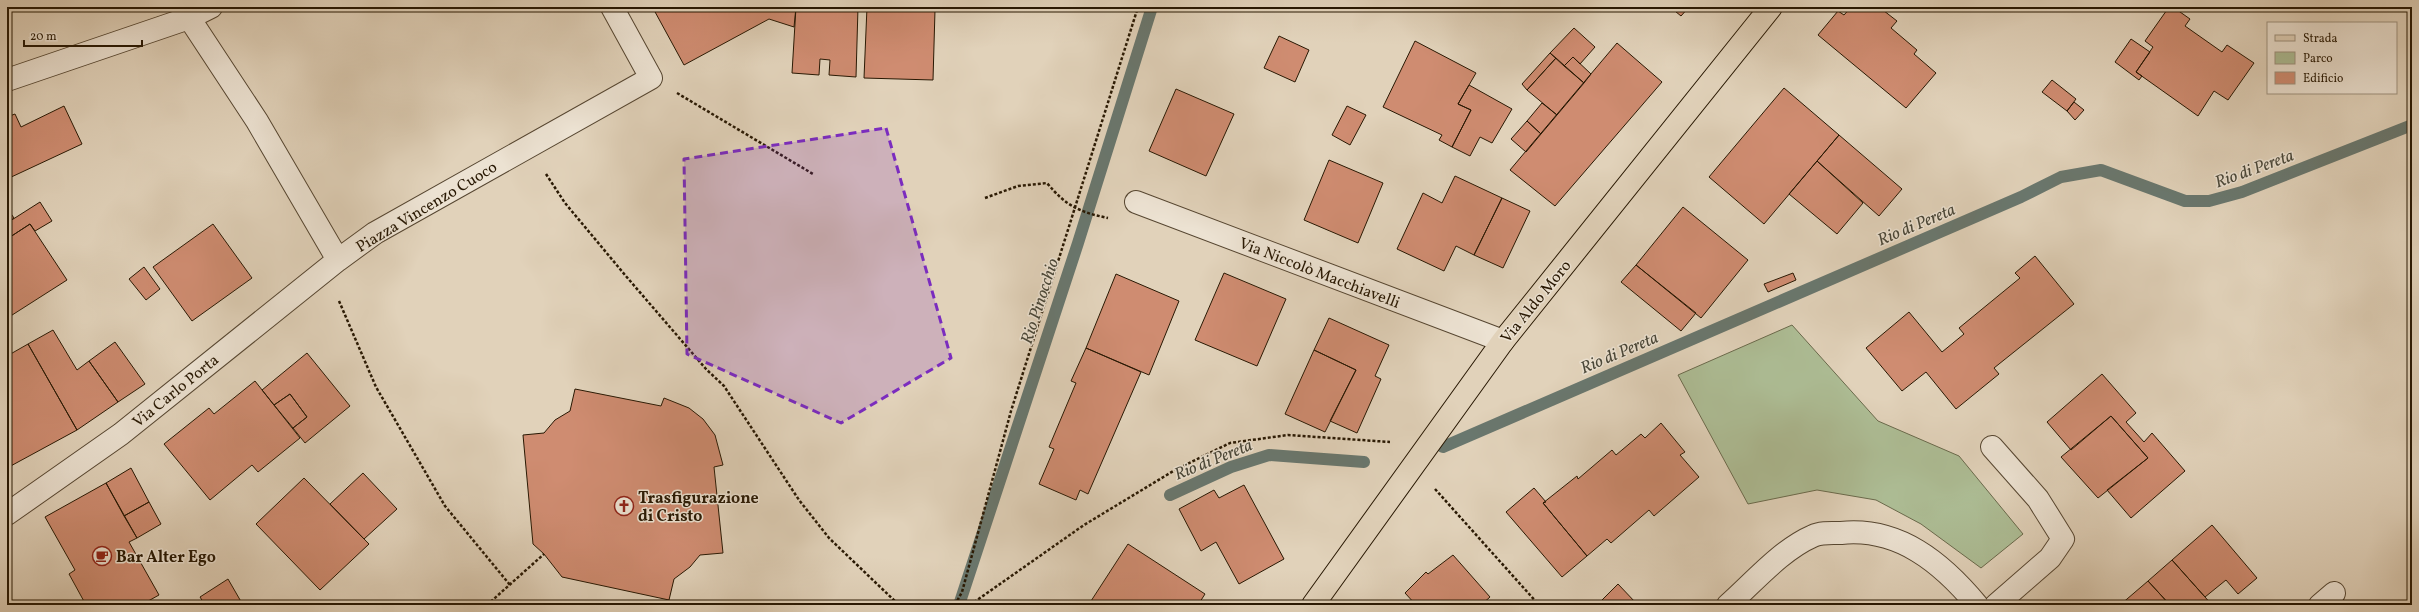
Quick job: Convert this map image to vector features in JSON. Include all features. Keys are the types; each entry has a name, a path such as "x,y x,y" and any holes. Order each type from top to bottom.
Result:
{"main road":[{"name":"Via Aldo Moro","path":"1313,605 1503,341 1771,7"}],"street":[{"path":"7,80 186,13 211,7"},
{"path":"612,7 651,78"},
{"name":"Piazza Vincenzo Cuoco","path":"186,13 257,121 332,265 375,233 651,78"},
{"name":"Via Niccolò Macchiavelli","path":"1136,202 1503,341"},
{"name":"Via Carlo Porta","path":"7,514 121,434 332,265"},
{"path":"1992,447 2038,498 2064,538 2050,558 1996,605"},
{"path":"1728,605 1790,549 1815,535 1858,531 1892,537 1914,548 1957,582 1977,605"}],"path":[{"path":"956,605 962,592 1011,412 1138,7"},
{"path":"651,78 813,174"},
{"path":"529,146 564,203 658,315 706,369 724,386 799,500 820,527 864,574 899,605"},
{"path":"985,198 1018,186 1047,183 1060,199 1075,209 1092,215"},
{"path":"332,265 376,387 445,506 510,585"},
{"path":"970,605 1084,525 1175,470 1230,443 1288,435 1429,444"},
{"path":"1440,494 1539,605"},
{"path":"487,605 544,554"}],"highlighted area":[{"path":"886,128 951,358 841,423 687,354 684,159"}],"green space":[{"path":"1792,325 1878,421 1959,456 2023,534 1981,568 1921,524 1876,500 1817,490 1748,504 1678,375"}],"building":[{"path":"659,7 796,7 794,27 769,19 684,65 654,10"},
{"path":"796,7 858,7 856,77 829,75 830,60 820,59 819,75 792,73"},
{"path":"867,7 935,10 933,80 864,78"},
{"path":"1670,7 1689,7 1681,16"},
{"path":"1851,7 1879,7 1897,21 1891,28 1917,50 1914,54 1936,73 1906,108 1818,35 1838,11 1844,15"},
{"path":"2169,7 2173,7 2190,19 2185,26 2222,52 2227,45 2254,63 2228,100 2214,91 2198,116 2136,72 2153,47 2145,41"},
{"path":"1574,28 1595,47 1580,64 1573,57 1564,66 1550,53"},
{"path":"1279,36 1309,50 1295,82 1264,68"},
{"path":"2131,39 2150,52 2136,72 2142,76 2139,80 2115,62"},
{"path":"1415,41 1476,73 1458,104 1471,110 1452,147 1439,140 1442,135 1383,107"},
{"path":"1617,43 1662,82 1555,206 1510,170"},
{"path":"1550,53 1556,58 1527,90 1522,84"},
{"path":"1573,57 1591,74 1584,83 1564,66"},
{"path":"1556,58 1584,83 1557,115 1527,90"},
{"path":"2052,80 2076,99 2067,111 2042,92"},
{"path":"1469,85 1512,109 1492,143 1480,137 1470,156 1452,147 1471,110 1458,104"},
{"path":"1784,88 1839,135 1764,224 1709,177"},
{"path":"1176,89 1234,114 1206,176 1149,151"},
{"path":"2074,102 2084,110 2075,120 2067,111"},
{"path":"1542,103 1557,115 1541,134 1527,121"},
{"path":"64,106 82,144 7,179 7,117 15,114 21,127"},
{"path":"1347,106 1366,115 1350,145 1332,135"},
{"path":"1527,121 1541,134 1526,152 1511,139"},
{"path":"1839,135 1902,189 1879,216 1817,161"},
{"path":"1329,160 1383,183 1358,243 1304,220"},
{"path":"1817,161 1863,203 1837,234 1789,194"},
{"path":"1455,176 1502,198 1474,255 1456,246 1444,271 1397,249 1423,193 1442,203"},
{"path":"1502,198 1530,211 1503,268 1474,255"},
{"path":"40,202 52,221 35,231 30,224 7,239 7,223"},
{"path":"1683,207 1748,260 1701,318 1636,265"},
{"path":"7,208 14,218 7,223"},
{"path":"30,224 67,280 9,317 7,314 7,239"},
{"path":"213,224 252,278 192,321 153,267"},
{"path":"2035,256 2074,304 1994,368 1999,374 1956,409 1926,372 1902,391 1866,348 1909,312 1942,352 1964,334 1959,328 2020,278 2015,273"},
{"path":"1636,265 1696,313 1681,331 1621,282"},
{"path":"144,267 160,289 146,300 129,279"},
{"path":"1224,273 1286,299 1257,366 1195,340"},
{"path":"1793,273 1796,280 1768,292 1764,284"},
{"path":"1116,274 1179,301 1149,375 1086,348"},
{"path":"1329,318 1389,345 1375,376 1381,379 1357,433 1330,421 1356,370 1314,350"},
{"path":"53,330 77,370 89,361 118,402 77,430 28,344"},
{"path":"115,342 145,384 118,402 89,361"},
{"path":"28,344 77,430 7,468 7,356"},
{"path":"1086,348 1141,372 1088,494 1080,490 1076,500 1039,484 1054,449 1049,447 1076,383 1071,381"},
{"path":"1314,350 1356,370 1325,432 1285,414"},
{"path":"307,353 350,406 305,443 293,428 307,417 290,394 274,405 262,390"},
{"path":"2102,374 2136,413 2126,422 2144,442 2152,433 2185,471 2131,518 2107,490 2148,458 2111,416 2071,450 2047,422"},
{"path":"255,381 300,438 258,472 252,465 210,500 164,444 209,408 214,414"},
{"name":"Trasfigurazione di Cristo","path":"575,389 661,406 664,398 689,408 703,419 715,435 723,465 714,467 723,553 700,555 690,567 674,579 669,600 562,577 544,554 533,544 523,435 544,433 555,420 570,411"},
{"path":"290,394 307,417 293,428 274,405"},
{"path":"2111,416 2148,458 2098,498 2061,457"},
{"path":"1661,423 1685,452 1680,455 1699,477 1654,516 1649,510 1611,543 1607,539 1587,556 1543,503 1577,476 1578,479 1612,450 1616,455 1641,434 1645,438"},
{"path":"131,468 149,502 124,516 106,483"},
{"path":"363,473 397,509 364,539 330,504"},
{"path":"304,478 369,544 320,590 256,524"},
{"name":"Bar Alter Ego","path":"106,483 137,538 129,542 159,595 141,605 86,605 69,574 75,570 45,517"},
{"path":"1244,485 1284,559 1239,584 1216,542 1201,551 1179,509 1214,490 1219,498"},
{"path":"1534,488 1546,502 1543,503 1587,556 1562,577 1506,512"},
{"path":"149,502 161,524 137,538 124,516"},
{"path":"2212,525 2257,578 2238,594 2226,580 2205,597 2172,560"},
{"path":"1128,544 1205,594 1198,605 1097,605 1091,601"},
{"path":"1453,555 1490,597 1481,605 1416,605 1405,593 1426,572 1428,574"},
{"path":"2172,560 2212,605 2170,605 2148,581"},
{"path":"228,579 243,605 205,605 200,597"},
{"path":"2148,581 2170,605 2120,605"},
{"path":"1618,584 1636,603 1633,605 1605,605 1601,601"}],"waterway":[{"name":"Rio Pinocchio","path":"959,605 1078,243 1152,7"},
{"name":"Rio di Pereta","path":"1443,447 2021,197 2061,177 2101,170 2185,201 2209,201 2242,192 2412,125"},
{"name":"Rio di Pereta","path":"1170,495 1231,467 1269,455 1364,462"}],"place":[{"name":"Trasfigurazione di Cristo","path":"624,506"},
{"name":"Bar Alter Ego","path":"102,556"}]}
